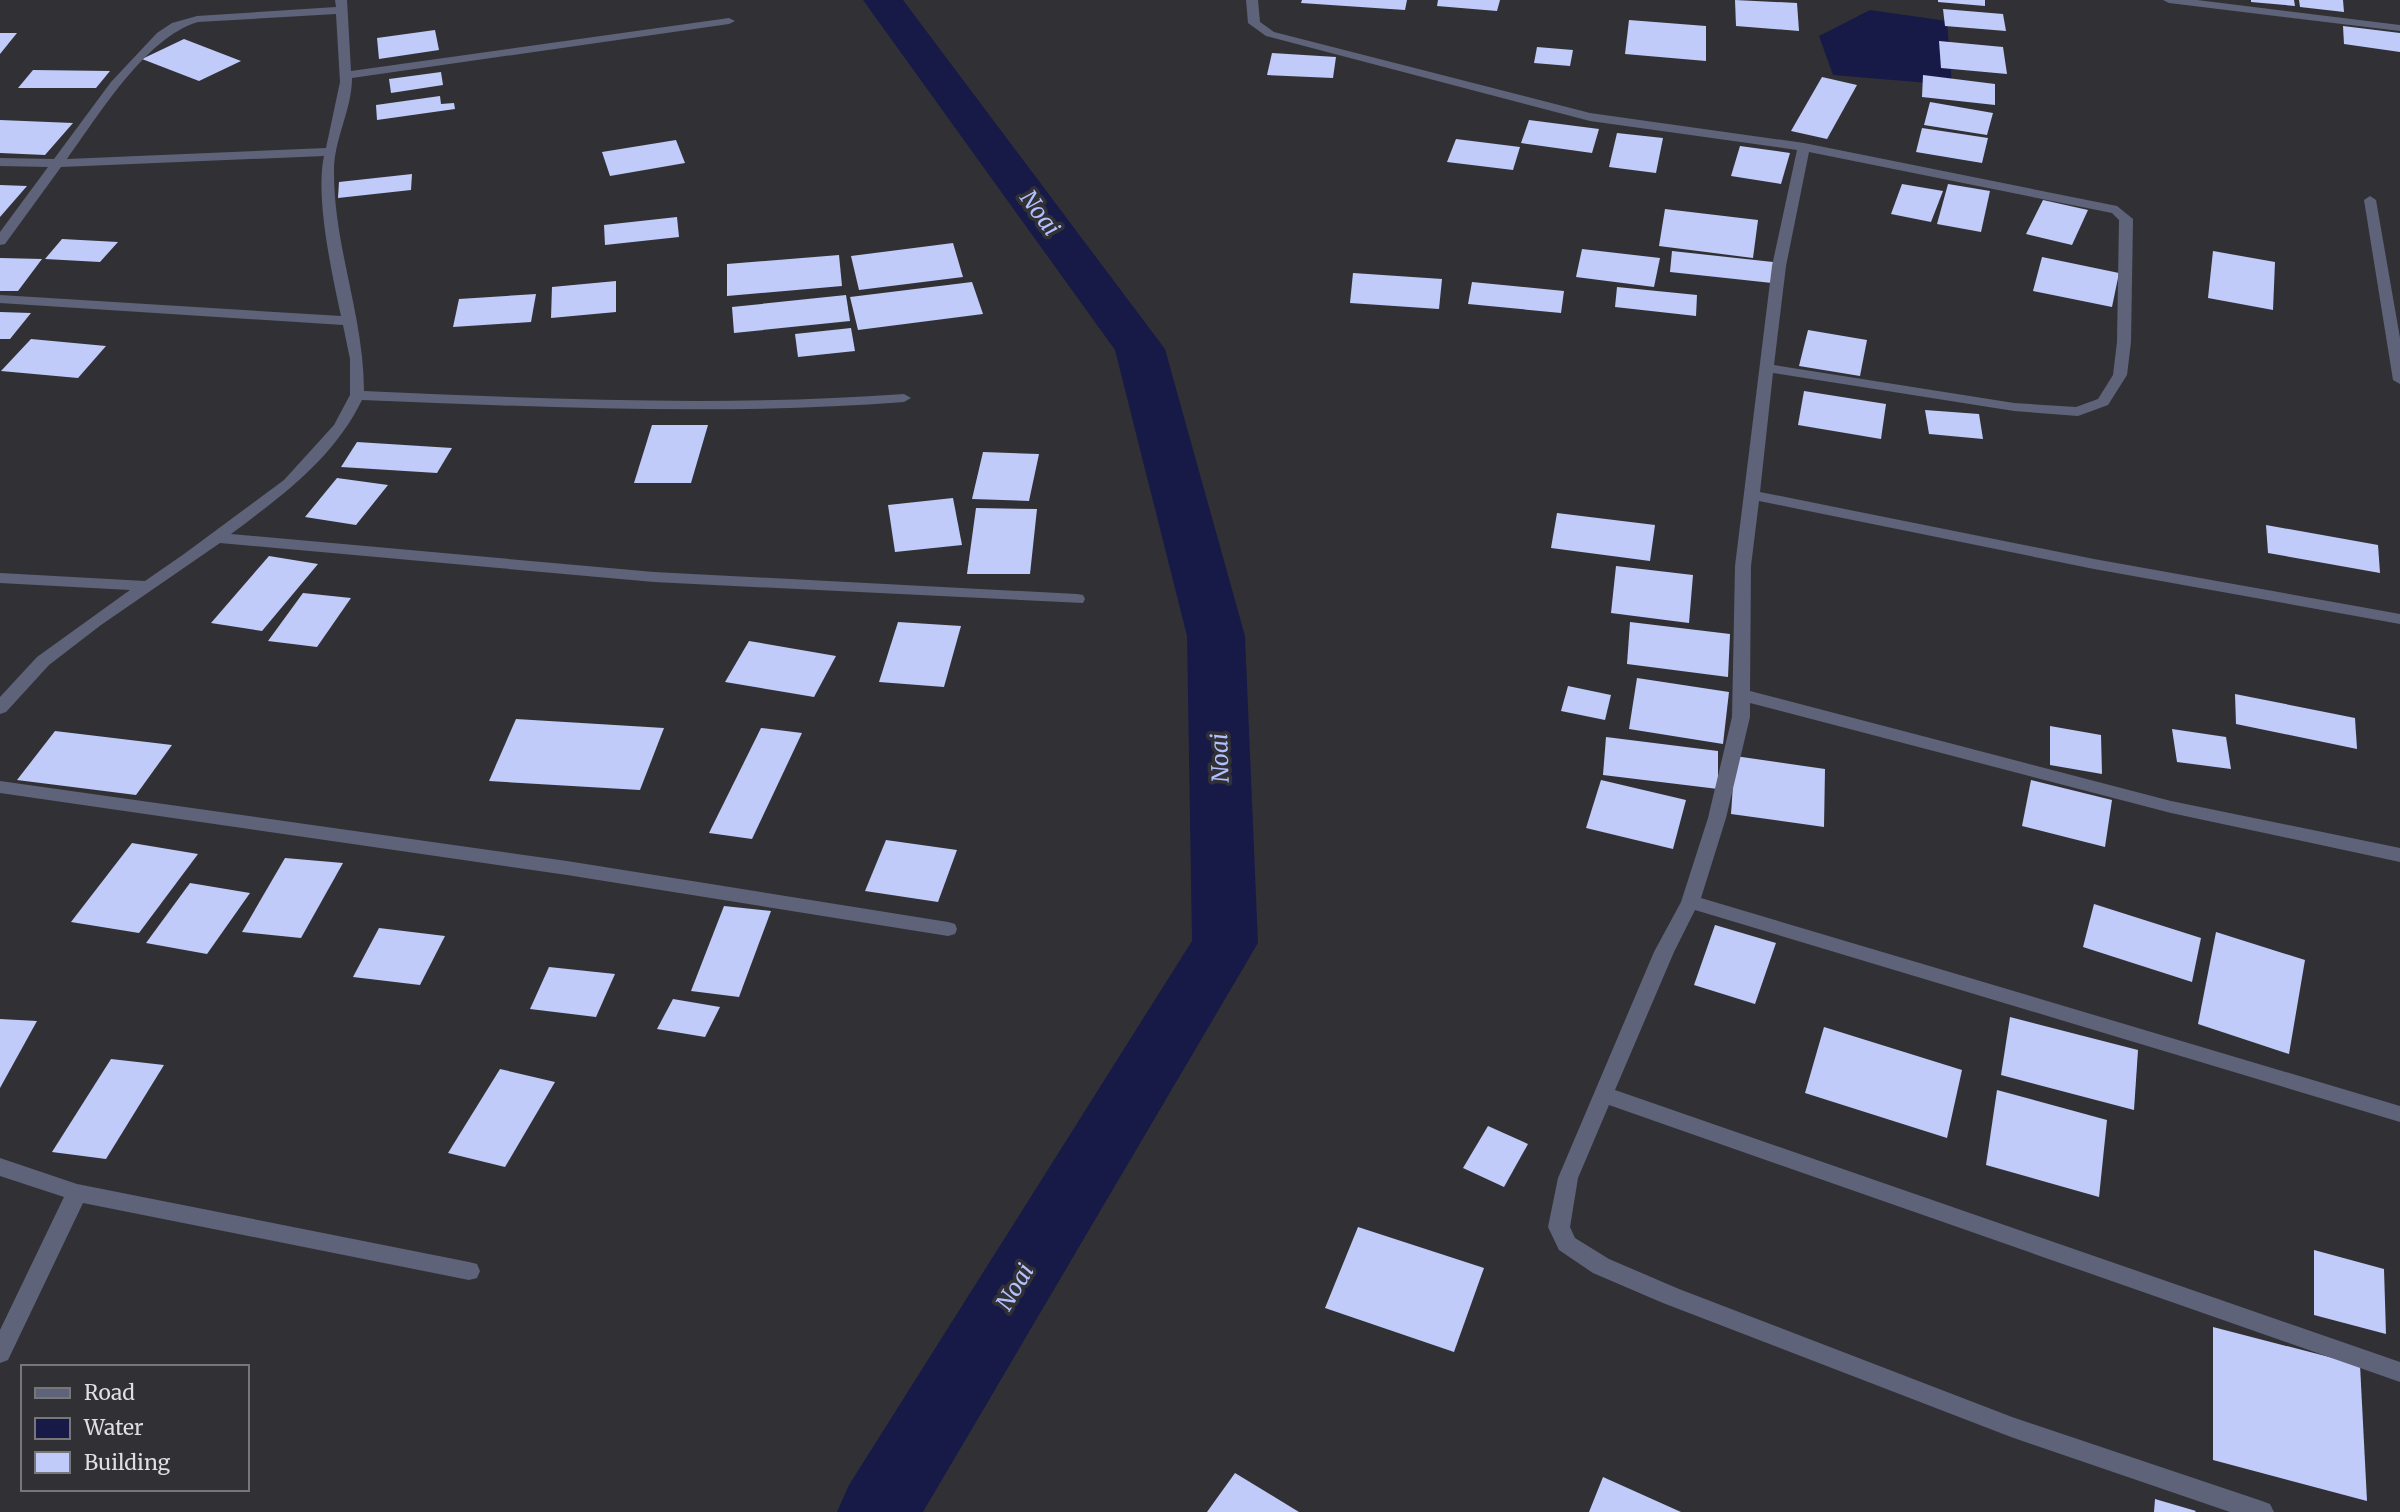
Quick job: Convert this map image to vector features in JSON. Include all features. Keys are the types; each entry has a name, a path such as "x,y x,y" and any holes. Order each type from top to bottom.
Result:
{"street":[{"path":"1252,0 1254,23 1270,34 1590,117 1804,147 2117,210 2126,219 2124,342 2120,375 2103,402 2078,412 2014,407 1768,368"},
{"path":"2169,0 2400,28"},
{"path":"0,241 116,85 161,35 176,25 197,19 341,5 346,75 327,171 336,259 358,359 357,395 341,427 289,483 217,538 95,621 43,661 0,708"},
{"path":"346,75 729,21"},
{"path":"1804,147 1779,265 1743,566 1741,717 1717,818 1690,902 1664,951 1568,1178 1559,1227 1567,1244 1601,1266 1671,1296 2011,1427 2262,1512"},
{"path":"0,162 58,163 331,152"},
{"path":"2370,200 2394,306 2400,380"},
{"path":"0,299 349,321"},
{"path":"357,395 613,406 809,405 904,398"},
{"path":"1752,495 2094,564 2400,619"},
{"path":"217,538 654,577 1077,599"},
{"path":"0,578 148,586"},
{"path":"1742,695 2171,807 2400,855"},
{"path":"0,787 567,868 948,929"},
{"path":"1690,902 2400,1114"},
{"path":"1602,1094 2400,1372"},
{"path":"0,1167 77,1193 469,1271"},
{"path":"0,1353 77,1193"}],"water":[{"path":"1870,10 1947,21 1952,85 1833,75 1819,36"}],"building":[{"path":"1302,0 1407,0 1405,10 1301,3"},
{"path":"1438,0 1500,0 1497,11 1437,6"},
{"path":"1735,0 1797,3 1799,31 1736,26"},
{"path":"1985,0 1985,6 1938,2"},
{"path":"2294,0 2295,6 2251,2"},
{"path":"2299,0 2343,0 2344,12 2300,7"},
{"path":"1943,9 2003,14 2006,31 1945,26"},
{"path":"1629,20 1706,26 1706,61 1625,54"},
{"path":"2343,26 2400,33 2400,52 2344,44"},
{"path":"435,30 439,50 379,59 377,38"},
{"path":"0,33 17,33 0,54"},
{"path":"184,39 241,61 199,81 142,59"},
{"path":"1939,41 2003,47 2007,74 1941,68"},
{"path":"1537,47 1573,50 1570,66 1534,63"},
{"path":"1272,53 1336,57 1333,78 1267,75"},
{"path":"33,70 110,71 96,88 18,88"},
{"path":"441,72 443,85 391,93 389,79"},
{"path":"1923,75 1995,84 1995,105 1922,97"},
{"path":"1822,77 1857,85 1827,139 1791,131"},
{"path":"440,96 441,104 454,103 455,109 377,120 376,105"},
{"path":"1930,102 1993,113 1987,135 1924,125"},
{"path":"0,120 73,123 45,155 0,153"},
{"path":"1529,120 1599,129 1592,153 1521,143"},
{"path":"1922,128 1988,138 1982,163 1916,152"},
{"path":"1617,133 1663,138 1656,173 1609,167"},
{"path":"1456,139 1520,147 1513,170 1447,162"},
{"path":"676,140 685,163 610,176 602,152"},
{"path":"1740,146 1790,153 1781,184 1731,176"},
{"path":"412,174 411,190 338,198 339,182"},
{"path":"1902,184 1943,191 1931,222 1891,214"},
{"path":"1948,184 1990,191 1981,232 1937,224"},
{"path":"0,185 27,186 0,217"},
{"path":"2043,200 2088,210 2072,245 2026,234"},
{"path":"1665,209 1758,220 1753,258 1659,246"},
{"path":"677,217 679,237 605,245 604,225"},
{"path":"62,239 118,242 100,262 45,259"},
{"path":"953,243 963,277 859,290 851,256"},
{"path":"1582,249 1660,258 1654,287 1576,277"},
{"path":"1672,251 1773,262 1772,283 1670,272"},
{"path":"2213,251 2275,262 2273,310 2208,298"},
{"path":"839,255 842,286 727,296 727,264"},
{"path":"2042,257 2119,273 2112,307 2033,291"},
{"path":"0,258 42,259 18,291 0,291"},
{"path":"1353,273 1442,279 1439,309 1350,303"},
{"path":"616,281 616,312 551,318 552,287"},
{"path":"972,282 983,314 858,330 850,297"},
{"path":"1472,282 1564,291 1561,313 1468,304"},
{"path":"1617,287 1697,295 1696,316 1615,307"},
{"path":"536,294 531,322 453,327 459,299"},
{"path":"846,295 850,321 734,333 732,307"},
{"path":"0,312 31,313 10,339 0,339"},
{"path":"851,328 855,351 798,357 795,334"},
{"path":"1808,330 1867,340 1860,376 1799,366"},
{"path":"31,339 106,346 78,378 1,371"},
{"path":"1804,391 1886,404 1881,439 1798,425"},
{"path":"1925,410 1979,414 1983,439 1929,434"},
{"path":"652,425 708,425 691,483 634,483"},
{"path":"357,442 452,448 437,473 341,467"},
{"path":"983,452 1039,454 1029,501 972,499"},
{"path":"337,478 388,485 356,525 305,517"},
{"path":"953,498 962,545 895,552 888,505"},
{"path":"976,508 1037,509 1030,574 967,574"},
{"path":"1557,513 1655,525 1650,561 1551,548"},
{"path":"2266,525 2378,545 2380,573 2268,553"},
{"path":"269,556 318,564 262,631 211,623"},
{"path":"1616,566 1693,575 1689,623 1611,613"},
{"path":"303,593 351,598 317,647 268,641"},
{"path":"898,622 961,626 944,687 879,682"},
{"path":"1630,622 1730,634 1728,677 1627,664"},
{"path":"749,641 836,656 814,697 725,682"},
{"path":"1637,678 1729,692 1723,744 1629,729"},
{"path":"1568,686 1611,695 1605,720 1561,711"},
{"path":"2235,694 2355,718 2357,749 2236,724"},
{"path":"516,719 664,728 640,790 489,781"},
{"path":"2050,726 2101,735 2102,774 2050,765"},
{"path":"761,728 802,733 752,839 709,833"},
{"path":"2172,729 2226,737 2231,769 2177,762"},
{"path":"55,731 172,745 136,795 17,780"},
{"path":"1606,737 1718,751 1718,789 1603,775"},
{"path":"1735,756 1825,769 1824,827 1731,814"},
{"path":"1601,780 1686,800 1673,849 1586,828"},
{"path":"2031,780 2112,800 2105,847 2022,826"},
{"path":"886,840 957,850 938,902 865,891"},
{"path":"132,843 198,854 139,933 71,922"},
{"path":"285,858 343,863 301,938 242,932"},
{"path":"190,883 250,893 207,954 146,943"},
{"path":"2094,904 2201,938 2192,982 2083,947"},
{"path":"724,906 771,911 739,997 691,991"},
{"path":"1715,925 1776,943 1755,1004 1694,985"},
{"path":"379,928 445,936 420,985 353,977"},
{"path":"2216,932 2305,960 2289,1054 2198,1024"},
{"path":"549,967 615,974 596,1017 530,1009"},
{"path":"673,999 720,1007 705,1037 657,1029"},
{"path":"2010,1017 2138,1050 2134,1110 2001,1075"},
{"path":"0,1019 37,1021 0,1088"},
{"path":"1824,1027 1962,1070 1947,1138 1805,1093"},
{"path":"111,1059 164,1065 106,1159 52,1152"},
{"path":"500,1069 555,1082 505,1167 448,1153"},
{"path":"1997,1090 2107,1120 2099,1197 1986,1165"},
{"path":"1488,1126 1528,1144 1504,1187 1463,1168"},
{"path":"1358,1227 1484,1268 1454,1352 1325,1308"},
{"path":"2314,1250 2384,1269 2386,1334 2314,1315"},
{"path":"2213,1327 2360,1365 2367,1501 2213,1460"},
{"path":"1235,1473 1299,1512 1207,1512"},
{"path":"1603,1477 1681,1512 1589,1512"},
{"path":"2155,1499 2196,1511 2154,1512"}],"waterway":[{"name":"Noai","path":"878,1512 1225,943 1216,636 1140,349 883,0"}]}
